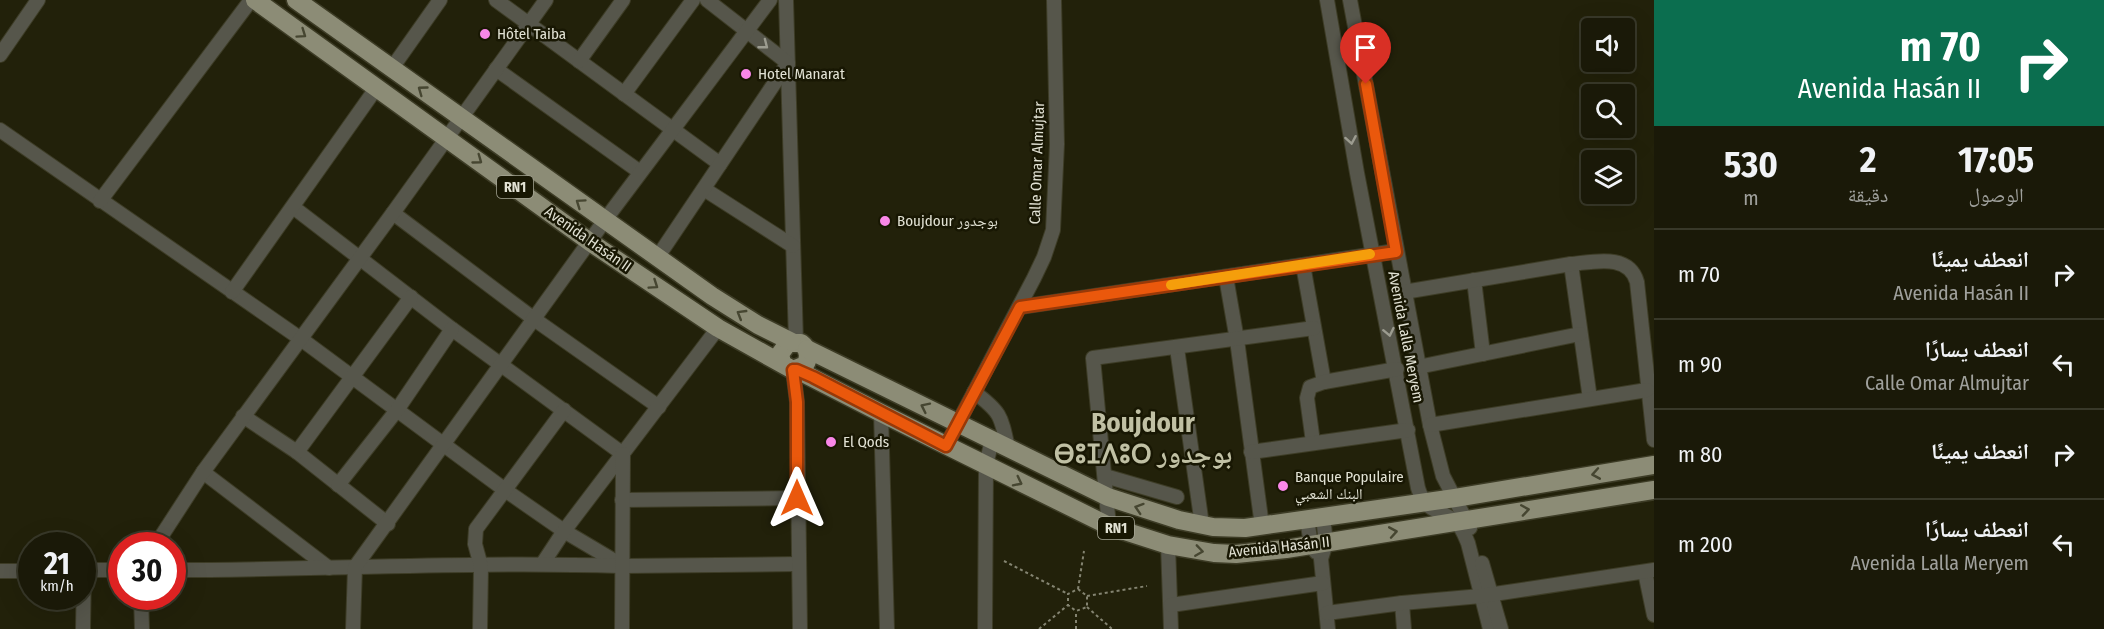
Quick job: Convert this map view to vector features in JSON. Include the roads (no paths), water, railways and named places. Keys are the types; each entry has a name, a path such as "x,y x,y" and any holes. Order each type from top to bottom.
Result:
{"main road":[{"name":"Avenida Hasán II","path":"253,0 447,137 590,242 718,328 946,446 1109,526 1168,545 1214,553 1236,554 1319,549 1460,519 1654,490"},
{"name":"Avenida Hasán II","path":"296,0 657,258 758,325 1108,497 1179,520 1227,529 1424,503 1654,465"},
{"path":"798,344 807,362 805,365 791,367 780,358 782,350 798,344"}],"street":[{"path":"2,48 38,0"},
{"path":"100,201 253,0"},
{"path":"392,68 440,0"},
{"path":"496,0 720,164"},
{"path":"164,532 243,416 546,0"},
{"path":"579,61 623,0"},
{"path":"624,94 693,0"},
{"path":"707,0 788,63"},
{"path":"353,629 355,567 604,220 770,0"},
{"path":"786,0 798,344"},
{"name":"Calle Omar Almujtar","path":"946,446 1020,307 1044,257 1053,230 1057,144 1054,0"},
{"name":"Avenida Lalla Meryem","path":"1327,0 1418,488 1424,503"},
{"name":"Avenida Lalla Meryem","path":"1350,0 1430,425 1443,476 1455,498 1486,595"},
{"path":"657,258 788,63"},
{"path":"496,69 640,172"},
{"path":"232,292 377,87"},
{"path":"0,130 353,376 442,445 505,490 564,531 623,566"},
{"path":"704,189 793,246"},
{"path":"293,207 452,329 623,454"},
{"path":"393,213 534,319 659,407"},
{"path":"1020,307 1396,252"},
{"path":"1404,292 1598,261 1620,263 1630,268 1635,274 1654,441"},
{"path":"1571,264 1590,399"},
{"path":"1303,265 1324,382"},
{"path":"1226,277 1262,526"},
{"path":"1474,280 1483,354"},
{"path":"297,452 411,297"},
{"path":"543,563 564,531 718,328"},
{"path":"1109,526 1093,358 1314,328"},
{"path":"338,486 397,410 452,329"},
{"path":"1418,367 1581,334"},
{"path":"1177,348 1202,525"},
{"path":"791,367 797,402 800,629"},
{"path":"1313,442 1307,393 1313,384 1396,369"},
{"path":"1430,425 1647,390"},
{"path":"974,392 996,408 1002,420 1000,444 986,465 985,629"},
{"path":"480,629 481,566 475,544 476,529 564,410"},
{"path":"881,413 887,629"},
{"path":"243,416 297,452 387,524"},
{"path":"1251,452 1408,430"},
{"path":"622,629 623,454"},
{"path":"203,472 329,568"},
{"path":"1105,476 1178,497"},
{"path":"622,500 797,498"},
{"path":"1424,503 1429,508 1460,519"},
{"path":"1315,518 1328,629"},
{"path":"1168,545 1171,629"},
{"path":"186,570 481,566 543,563 623,566 799,564"},
{"path":"0,571 18,571"},
{"path":"1327,613 1486,595 1650,571 1654,615"},
{"path":"1171,605 1323,583"},
{"path":"1486,595 1490,629"},
{"path":"1486,595 1501,629"},
{"path":"1402,603 1404,629"},
{"path":"83,610 83,629"},
{"path":"141,610 141,629"}],"place":[{"name":"Hôtel Taiba","path":"485,34"},
{"name":"Hotel Manarat","path":"746,74"},
{"name":"Boujdour بوجدور","path":"885,221"},
{"name":"El Qods","path":"831,442"},
{"name":"Banque Populaire البنك الشعبي","path":"1283,486"}],"district":[{"name":"Boujdour ⴱⵓⵊⴷⵓⵔ بوجدور","path":"1143,438"}]}
